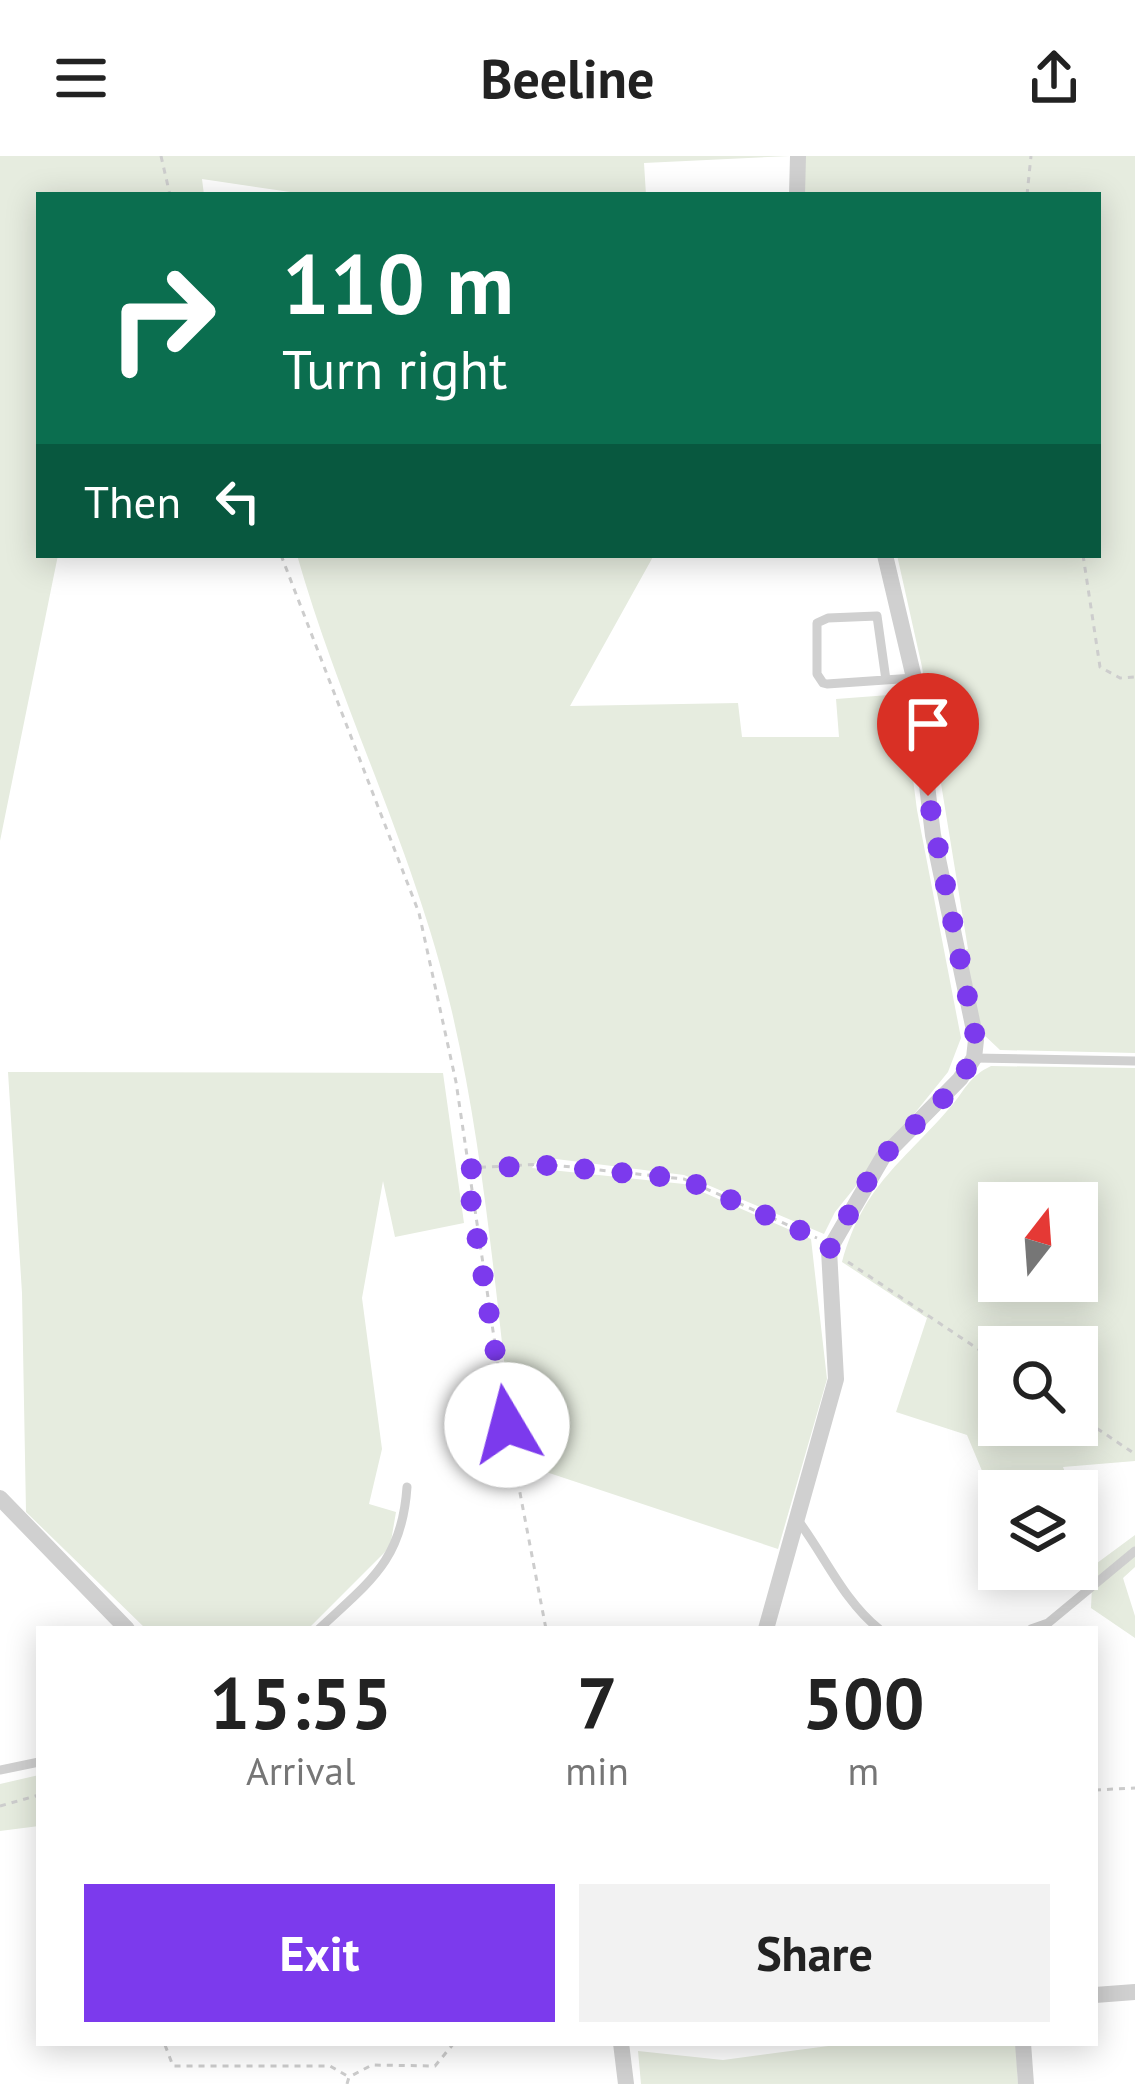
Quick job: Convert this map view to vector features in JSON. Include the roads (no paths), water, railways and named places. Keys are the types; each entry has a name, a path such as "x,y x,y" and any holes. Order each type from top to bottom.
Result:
{"street":[{"path":"797,192 798,156"},
{"path":"767,1626 836,1379 829,1250 883,1157 960,1079 974,1058 976,1040 932,835 914,678 886,558"},
{"path":"0,1498 124,1626"},
{"path":"1098,1996 1135,1992"},
{"path":"621,2046 626,2084"},
{"path":"1023,2046 1026,2084"}],"lane":[{"path":"886,680 877,616 819,621 818,674 823,682 886,680 914,678"},
{"path":"974,1058 1135,1061"},
{"path":"322,1626 388,1562 400,1539 406,1487"},
{"path":"797,1519 828,1560 853,1608 875,1626"},
{"path":"1040,1626 1135,1551"},
{"path":"0,1770 36,1763"}]}
